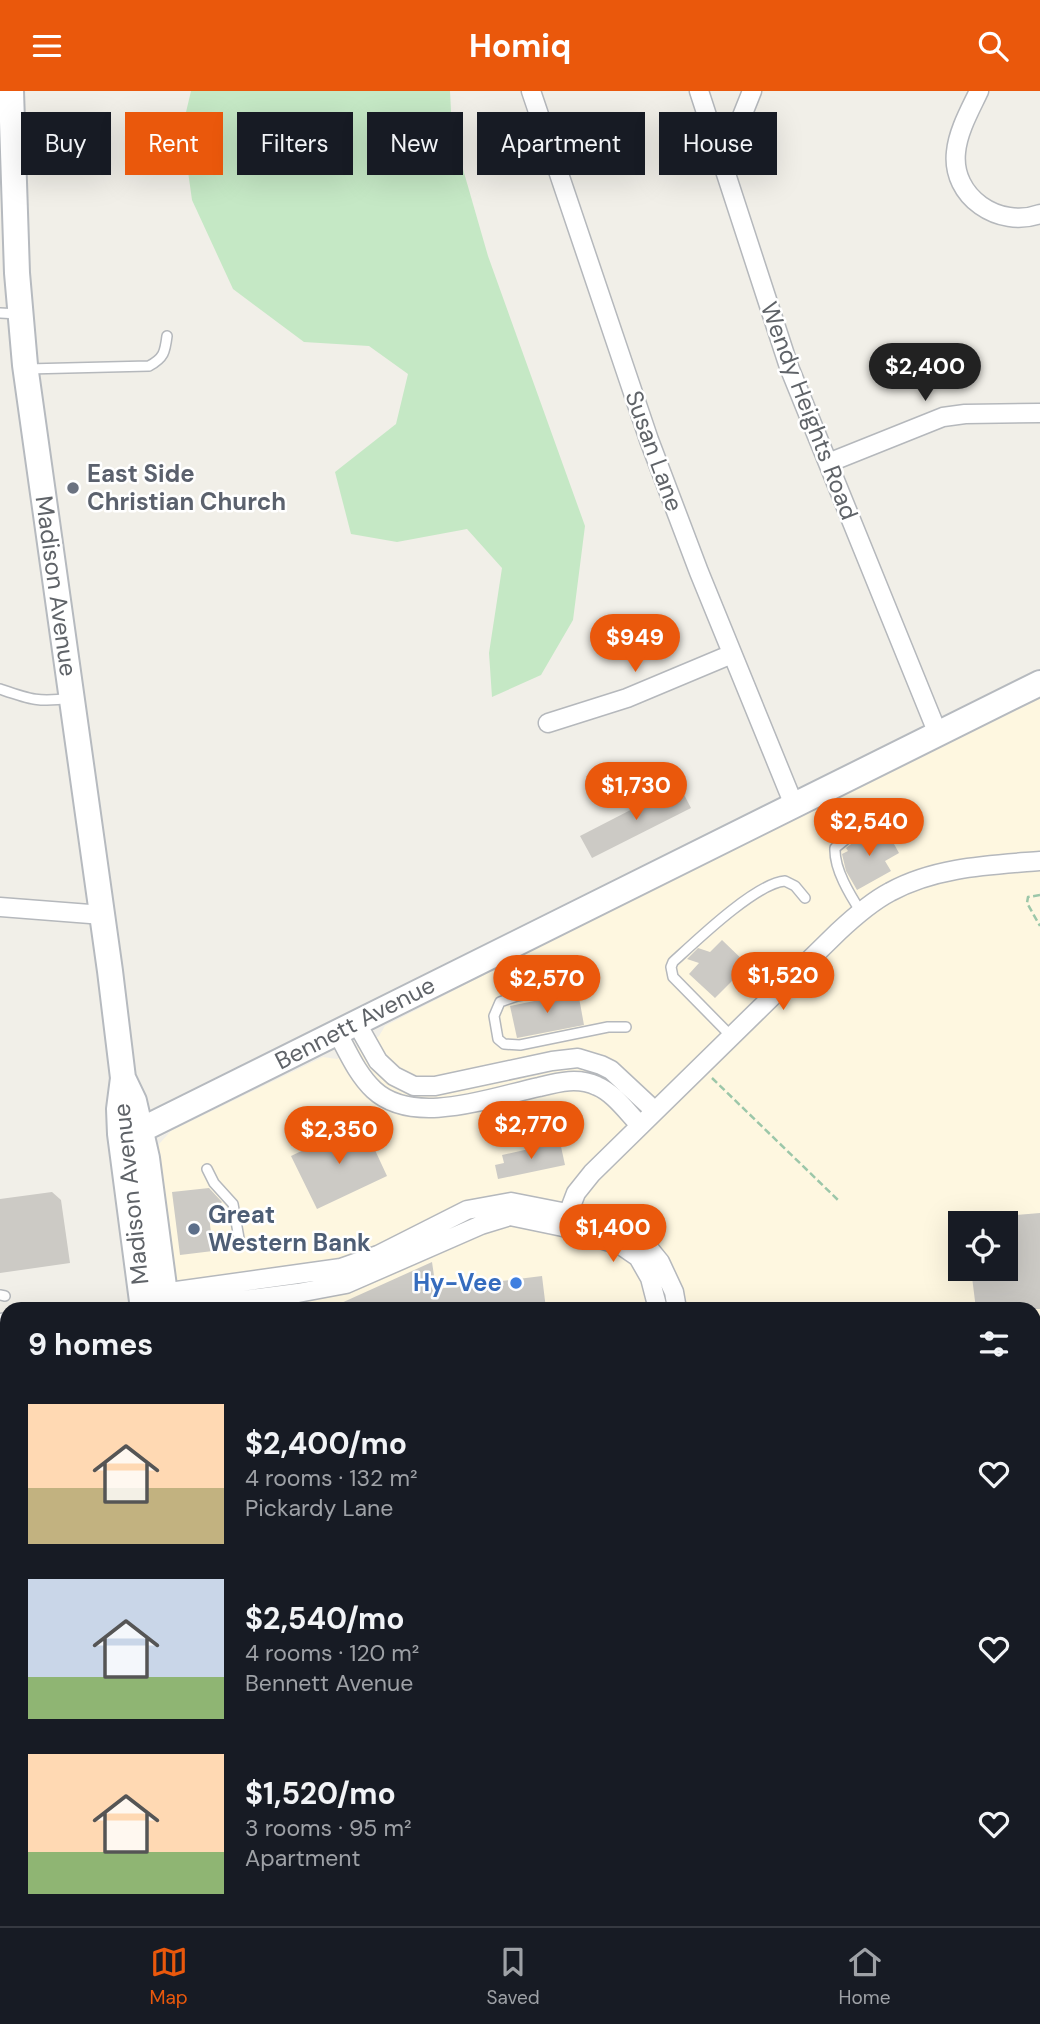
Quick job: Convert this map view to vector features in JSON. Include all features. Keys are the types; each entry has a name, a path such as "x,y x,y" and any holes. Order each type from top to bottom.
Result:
{"main road":[{"name":"Madison Avenue","path":"11,91 10,314 25,369 103,915 122,1078 134,1101 131,1132 158,1302"},
{"name":"Bennett Avenue","path":"131,1132 1040,683"}],"street":[{"name":"Susan Lane","path":"531,91 649,440 794,804"},
{"path":"699,91 706,112"},
{"path":"744,112 752,91"},
{"path":"978,91 956,151 956,167 960,179 976,202 993,213 1008,219 1030,218 1040,214"},
{"name":"Wendy Heights Road","path":"726,175 778,335 938,734"},
{"path":"828,463 943,417 1040,413"},
{"path":"548,723 627,698 732,654"},
{"path":"565,1220 576,1193 592,1173 861,912 893,890 934,875 989,865 1040,861"},
{"path":"0,907 103,915"},
{"path":"346,1027 394,1076 414,1086 450,1083 578,1058 611,1070 655,1111"},
{"path":"346,1027 367,1082 399,1105 438,1108 578,1080 607,1091 640,1125"},
{"path":"178,1302 341,1268 378,1255 467,1210 511,1202 565,1220 622,1246 638,1257 650,1278 656,1302"},
{"path":"565,1220 629,1233 647,1246 660,1262 676,1302"}],"lane":[{"path":"25,369 149,366 159,361 165,353 167,336"},
{"path":"0,689 37,701 72,698"},
{"path":"861,912 845,883 836,860 835,848 850,835 902,810"},
{"path":"732,1036 673,977 673,962 765,888 785,881 795,886 805,898"},
{"path":"584,983 517,996 500,1002 494,1016 498,1039 504,1044 520,1045 608,1027 626,1027"},
{"path":"207,1169 214,1183 233,1204 240,1244"}],"path":[{"path":"1040,895 1028,897 1027,903 1040,926"},
{"path":"700,1066 838,1200"}],"shaded area":[{"path":"1040,696 1040,1302 177,1302 159,1144 171,1131 323,1057 337,1059 379,1036 385,1026 538,947"}],"green space":[{"path":"191,91 450,91 451,112 367,112 367,175 463,175 463,169 488,256 585,526 573,620 541,675 492,697 489,653 502,568 467,529 397,542 351,534 335,472 396,424 408,374 369,346 304,342 233,289 192,200 188,175 223,175 223,112 186,112"}],"building":[{"path":"679,785 691,808 592,858 580,836"},
{"path":"884,826 899,853 885,861 891,871 857,890 846,871 842,854 848,851 846,848 855,841"},
{"path":"722,940 748,965 715,998 689,974 699,963 687,959 698,948 710,952"},
{"path":"578,992 584,1025 517,1038 510,1006"},
{"path":"362,1122 387,1176 317,1209 291,1156"},
{"path":"560,1142 565,1165 498,1179 495,1165 504,1163 502,1155"},
{"name":"Great Western Bank","path":"209,1188 222,1202 208,1207 213,1251 180,1255 172,1192"},
{"path":"52,1192 61,1200 70,1263 0,1273 0,1199"},
{"path":"1040,1213 1040,1302 975,1302 972,1281 1018,1281 1018,1215"},
{"name":"Hy-Vee","path":"432,1262 436,1289 542,1276 545,1302 343,1302"}],"place":[{"name":"East Side Christian Church","path":"73,488"},
{"name":"Great Western Bank","path":"194,1229"},
{"name":"Hy-Vee","path":"516,1283"}]}
